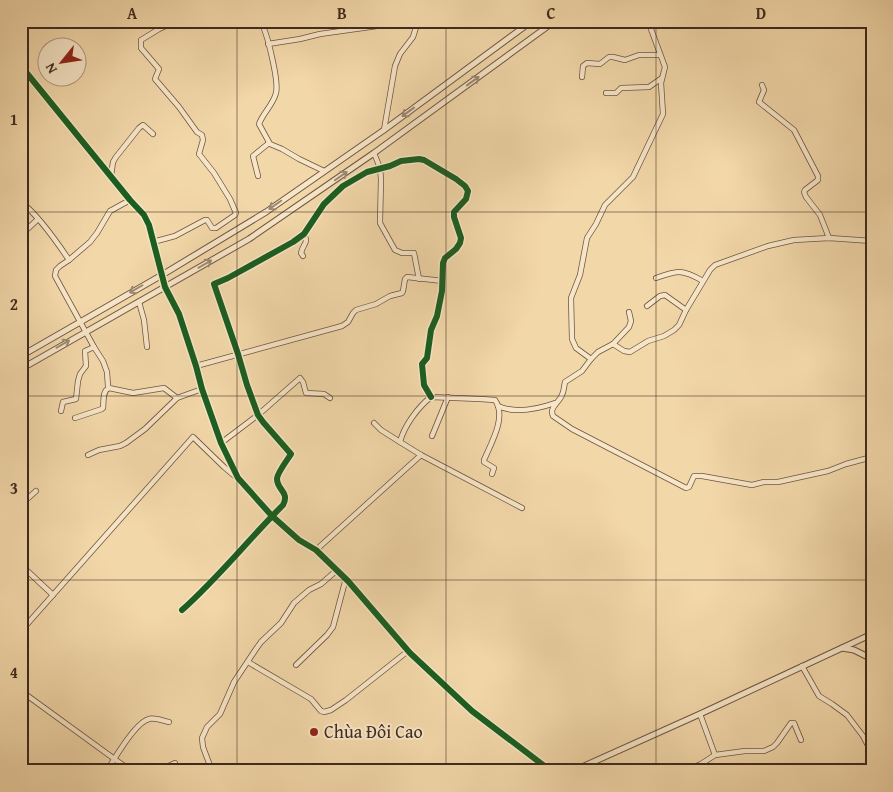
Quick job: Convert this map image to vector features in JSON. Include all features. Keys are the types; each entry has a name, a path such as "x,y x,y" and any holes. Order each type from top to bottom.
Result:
{"street":[{"path":"154,242 175,236 205,220 207,220 212,228 216,228 236,213 230,198 199,154 203,140 202,135 197,132 180,107 155,79 159,69 141,48 141,40 176,21"},
{"path":"260,21 264,29 276,74 276,90 274,98 259,124 269,143 274,147 282,149 324,171"},
{"path":"268,44 377,26 387,21"},
{"path":"384,130 398,59 413,37 418,21"},
{"path":"21,356 162,275 266,212 384,130 532,21"},
{"path":"21,369 249,239 374,153 555,21"},
{"path":"591,359 576,348 572,340 571,298 580,275 587,238 605,205 636,173 662,118 661,83 665,67 648,21"},
{"path":"582,78 583,66 587,63 600,64 611,57 625,60 636,55 660,55"},
{"path":"21,66 144,215 154,242 165,287 179,314 221,443 238,478"},
{"path":"606,92 616,93 621,88 650,87 662,78"},
{"path":"762,85 764,90 758,100 759,102 794,130 818,176 818,180 805,190 804,195 820,215 829,238"},
{"path":"111,176 116,156 139,128 143,125 153,134"},
{"path":"258,176 253,158 269,143"},
{"path":"374,153 380,168 382,188 380,223 395,250 402,253 414,253 420,279"},
{"path":"182,610 220,574 283,505 286,500 285,495 277,479 291,454 258,415 214,284 283,249 304,234 321,208 343,186 367,172 401,161 421,160 453,177 467,188 466,199 453,214 461,238 460,243 444,261 438,316 431,330 428,357 422,364 424,385 431,397"},
{"path":"109,388 103,360 54,276 60,266 90,242 110,211 130,200"},
{"path":"21,202 29,208 69,260"},
{"path":"21,235 38,219"},
{"path":"303,256 301,253 306,243 304,234"},
{"path":"613,344 630,352 677,328 703,280 715,265 768,246 794,240 829,238 872,241"},
{"path":"21,253 25,257 21,262"},
{"path":"656,278 669,273 686,272 703,280"},
{"path":"196,366 342,326 348,322 356,310 402,293 406,278 443,281"},
{"path":"646,306 660,296 665,295 686,310"},
{"path":"139,302 144,320 147,347"},
{"path":"629,312 631,321 629,327 613,344 601,350 591,359 582,371 565,382 563,394 551,411 551,414 572,428 686,488 689,487 694,476 752,485 828,472 872,456"},
{"path":"61,411 63,402 76,399 80,374 86,366 86,351 94,347"},
{"path":"221,443 258,415 300,378 306,393 324,394 330,398"},
{"path":"109,388 133,394 164,388 177,398"},
{"path":"75,418 102,409 104,392 109,388"},
{"path":"88,455 99,450 126,444 145,429 177,398 202,389"},
{"path":"400,442 407,424 431,397 492,399 498,406 500,416 498,426 484,460 484,462 494,468 492,474"},
{"path":"432,436 448,397"},
{"path":"498,406 512,410 536,409 556,403"},
{"path":"374,423 381,430 421,455 522,508"},
{"path":"21,631 193,437 238,478 272,516 299,540 316,550 338,570 408,651 472,711 551,771"},
{"path":"316,550 421,455"},
{"path":"21,508 36,491"},
{"path":"21,565 53,595"},
{"path":"212,771 202,738 207,727 220,714 234,682 262,642 281,623 294,603 338,570"},
{"path":"296,665 333,627 346,578"},
{"path":"573,771 872,634"},
{"path":"841,648 854,650 872,659"},
{"path":"248,662 312,699 324,712 331,710 346,700 408,651"},
{"path":"802,666 819,696 847,715 863,736 872,753"},
{"path":"21,691 131,771"},
{"path":"700,714 715,755"},
{"path":"107,771 136,728 146,720 153,718 168,722"},
{"path":"685,771 715,755 745,751 764,751 773,747 793,722 801,740"},
{"path":"158,771 175,763"}],"cycle path":[{"path":"21,66 144,215 149,225 165,287 179,314 221,443 238,478 272,516 299,540 316,550 348,581 410,653 472,711 551,771"},
{"path":"182,610 283,505 285,497 279,486 277,476 291,454 258,415 214,284 293,242 304,234 324,204 343,186 367,172 401,161 419,159 456,179 468,191 466,199 454,212 461,238 460,243 445,258 443,263 442,291 437,316 431,330 427,358 422,364 424,385 431,397"}],"place":[{"name":"Chùa Đôi Cao","path":"314,732"}]}
